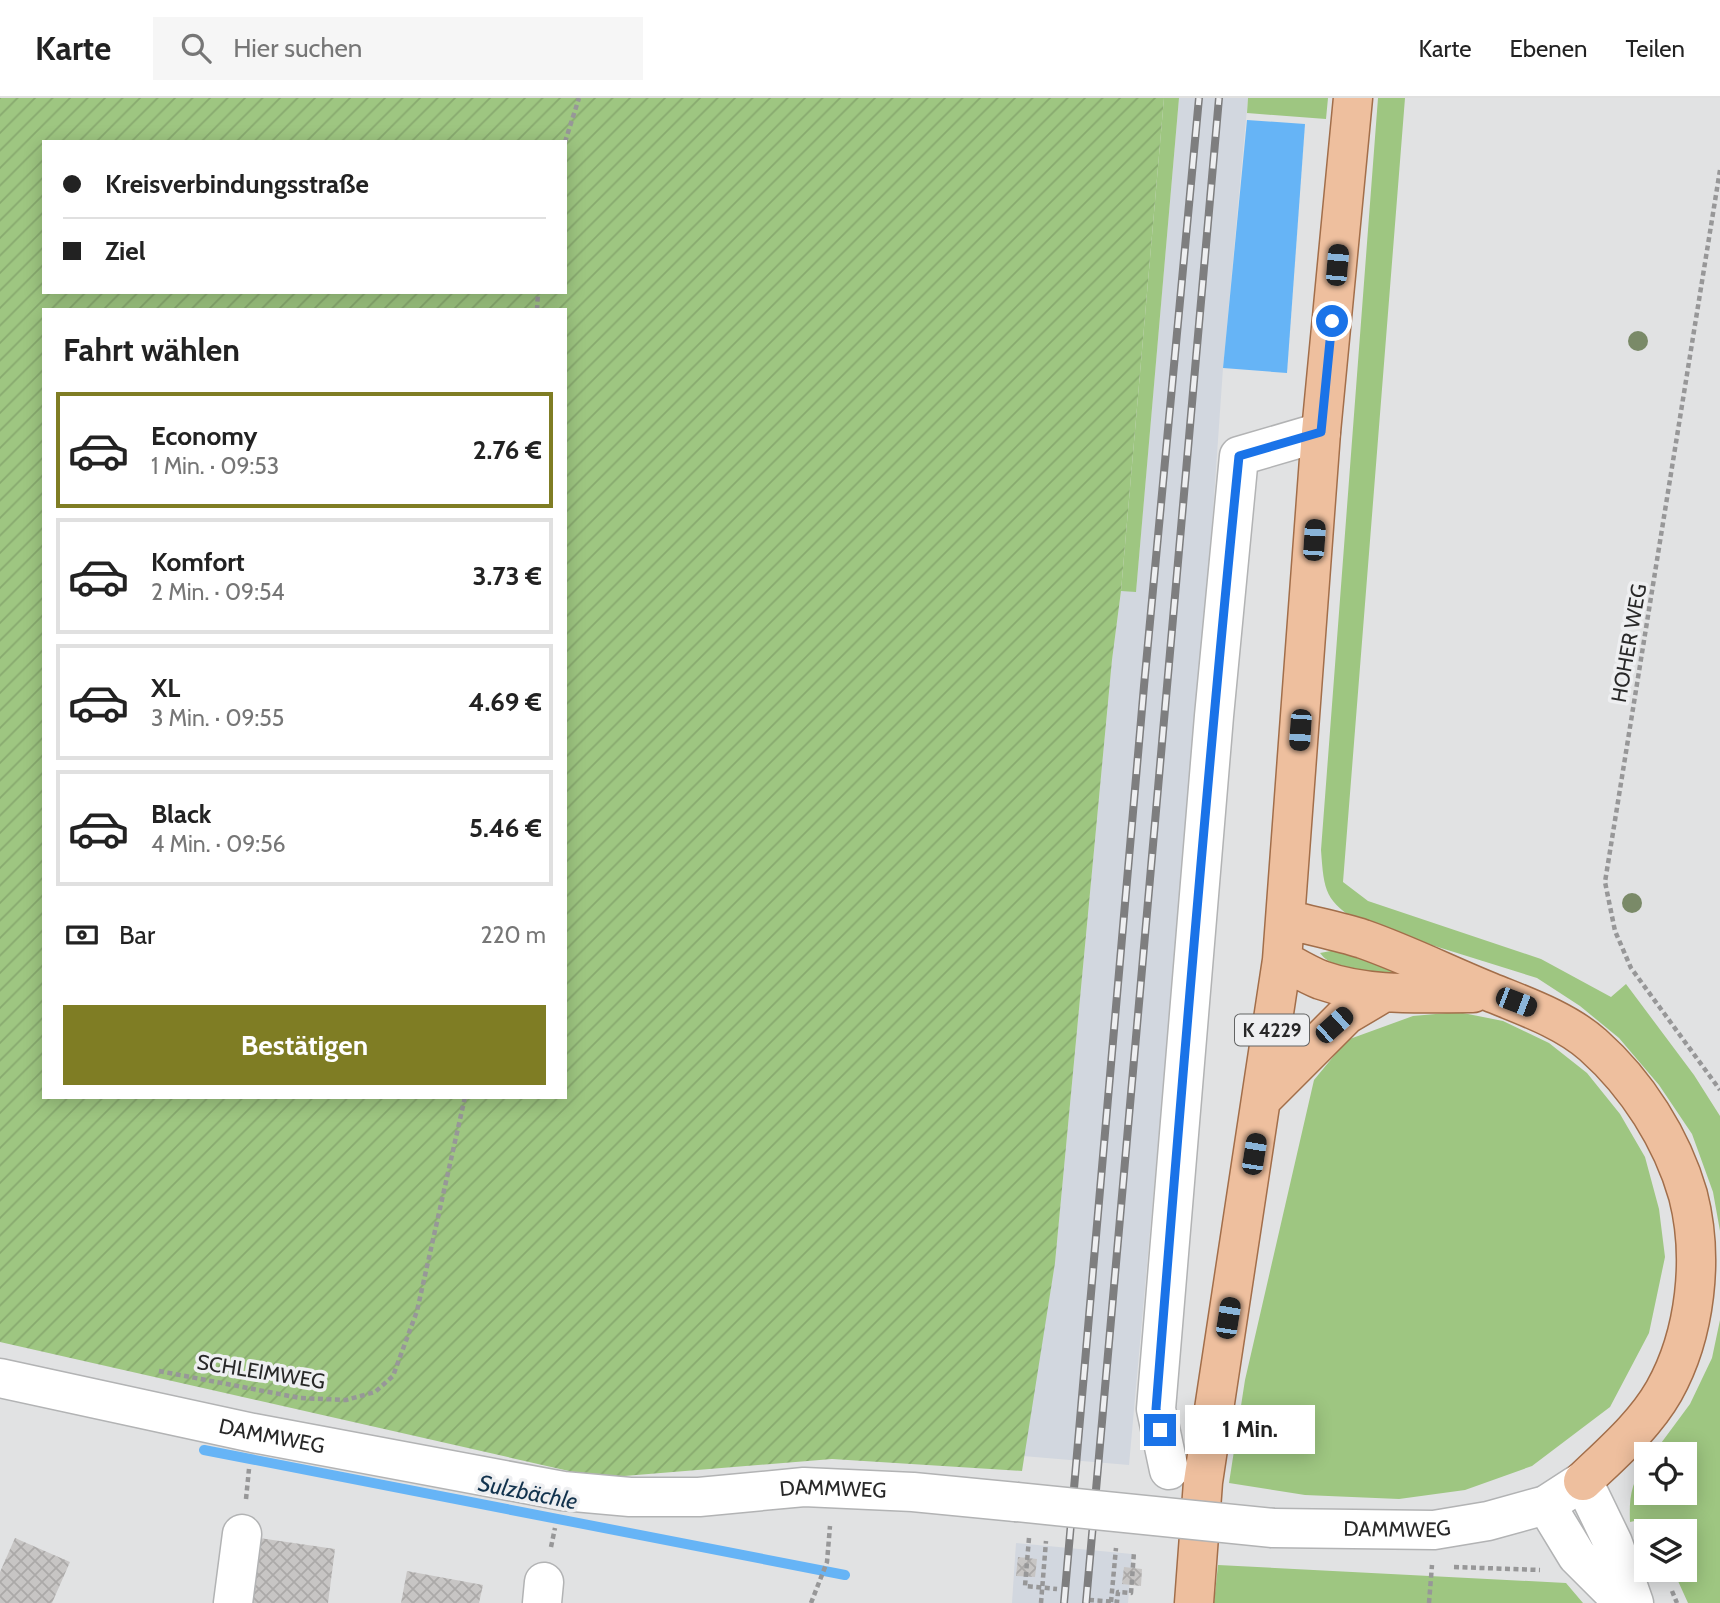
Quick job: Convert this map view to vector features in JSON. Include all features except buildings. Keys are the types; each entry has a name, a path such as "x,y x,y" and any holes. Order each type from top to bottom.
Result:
{"main road":[{"name":"K 4229","path":"1194,1603 1203,1482 1282,960 1321,432 1353,98"},
{"path":"1286,919 1362,939 1539,1011 1592,1044 1634,1088 1667,1141 1688,1196 1695,1250 1693,1301 1682,1348 1664,1391 1637,1428 1583,1481"},
{"path":"1282,960 1322,980 1383,993 1493,993"},
{"path":"1262,1099 1322,1036 1346,1015 1383,993"}],"street":[{"path":"1170,1470 1156,1409 1213,730 1239,456 1321,432"},
{"name":"DAMMWEG","path":"0,1378 253,1433 563,1491 630,1497 699,1497 804,1487 913,1492 1023,1518 1273,1528 1434,1530 1489,1521 1546,1505 1583,1481"},
{"path":"1583,1481 1613,1543 1634,1603"},
{"path":"1546,1505 1577,1556 1624,1603"},
{"path":"233,1603 242,1534"}],"path":[{"path":"566,140 579,98"},
{"name":"HOHER WEG","path":"1720,170 1605,882 1615,931 1631,968 1720,1090"},
{"name":"SCHLEIMWEG","path":"150,1369 300,1398 346,1400 375,1392 393,1376 417,1311 465,1099"},
{"path":"1023,1518 1025,1586 1057,1589"},
{"path":"811,1603 827,1562 830,1526"},
{"path":"1041,1603 1046,1536"},
{"path":"1111,1603 1116,1542"},
{"path":"1089,1600 1117,1602 1118,1592 1131,1593 1135,1544"}],"shaded area":[{"path":"1179,98 1248,98 1223,368 1207,599 1129,1465 1023,1456 1055,1263 1112,660 1121,591 1136,591"},
{"path":"1016,1543 1132,1554 1128,1603 1012,1603"}],"green space":[{"path":"0,98 1164,98 1121,591 1112,660 1055,1263 1022,1471 832,1459 600,1478 0,1342"},
{"path":"1164,98 1179,98 1136,592 1121,591"},
{"path":"1248,98 1328,98 1326,119 1247,113"},
{"path":"1378,98 1405,98 1343,882 1368,901 1541,959 1611,997 1626,984 1694,1075 1720,1116 1720,1231 1713,1192 1692,1134 1659,1085 1619,1038 1580,1006 1537,978 1361,923 1333,901 1325,886 1321,850"},
{"path":"1336,950 1421,977 1352,971 1328,961 1320,953"},
{"path":"1458,1012 1503,1021 1549,1043 1587,1073 1620,1114 1645,1157 1659,1209 1665,1257 1649,1333 1610,1407 1532,1466 1465,1490 1399,1499 1305,1495 1229,1483 1245,1380 1314,1080 1347,1040 1413,1016"},
{"path":"1720,1320 1720,1603 1688,1603 1678,1582 1697,1582 1697,1519 1634,1519 1630,1522 1631,1497 1634,1483 1634,1505 1697,1505 1697,1442 1662,1442 1690,1404 1712,1358"},
{"path":"1218,1565 1566,1583 1583,1603 1214,1603"}],"water":[{"path":"1247,120 1305,124 1287,373 1223,368"}],"waterway":[{"name":"Sulzbächle","path":"204,1450 845,1575"}],"railway":[{"path":"1064,1603 1144,686 1199,98"},
{"path":"1086,1603 1219,98"}],"route":[{"path":"1160,1430 1156,1409 1172,1208 1239,456 1321,432 1332,321"}]}
